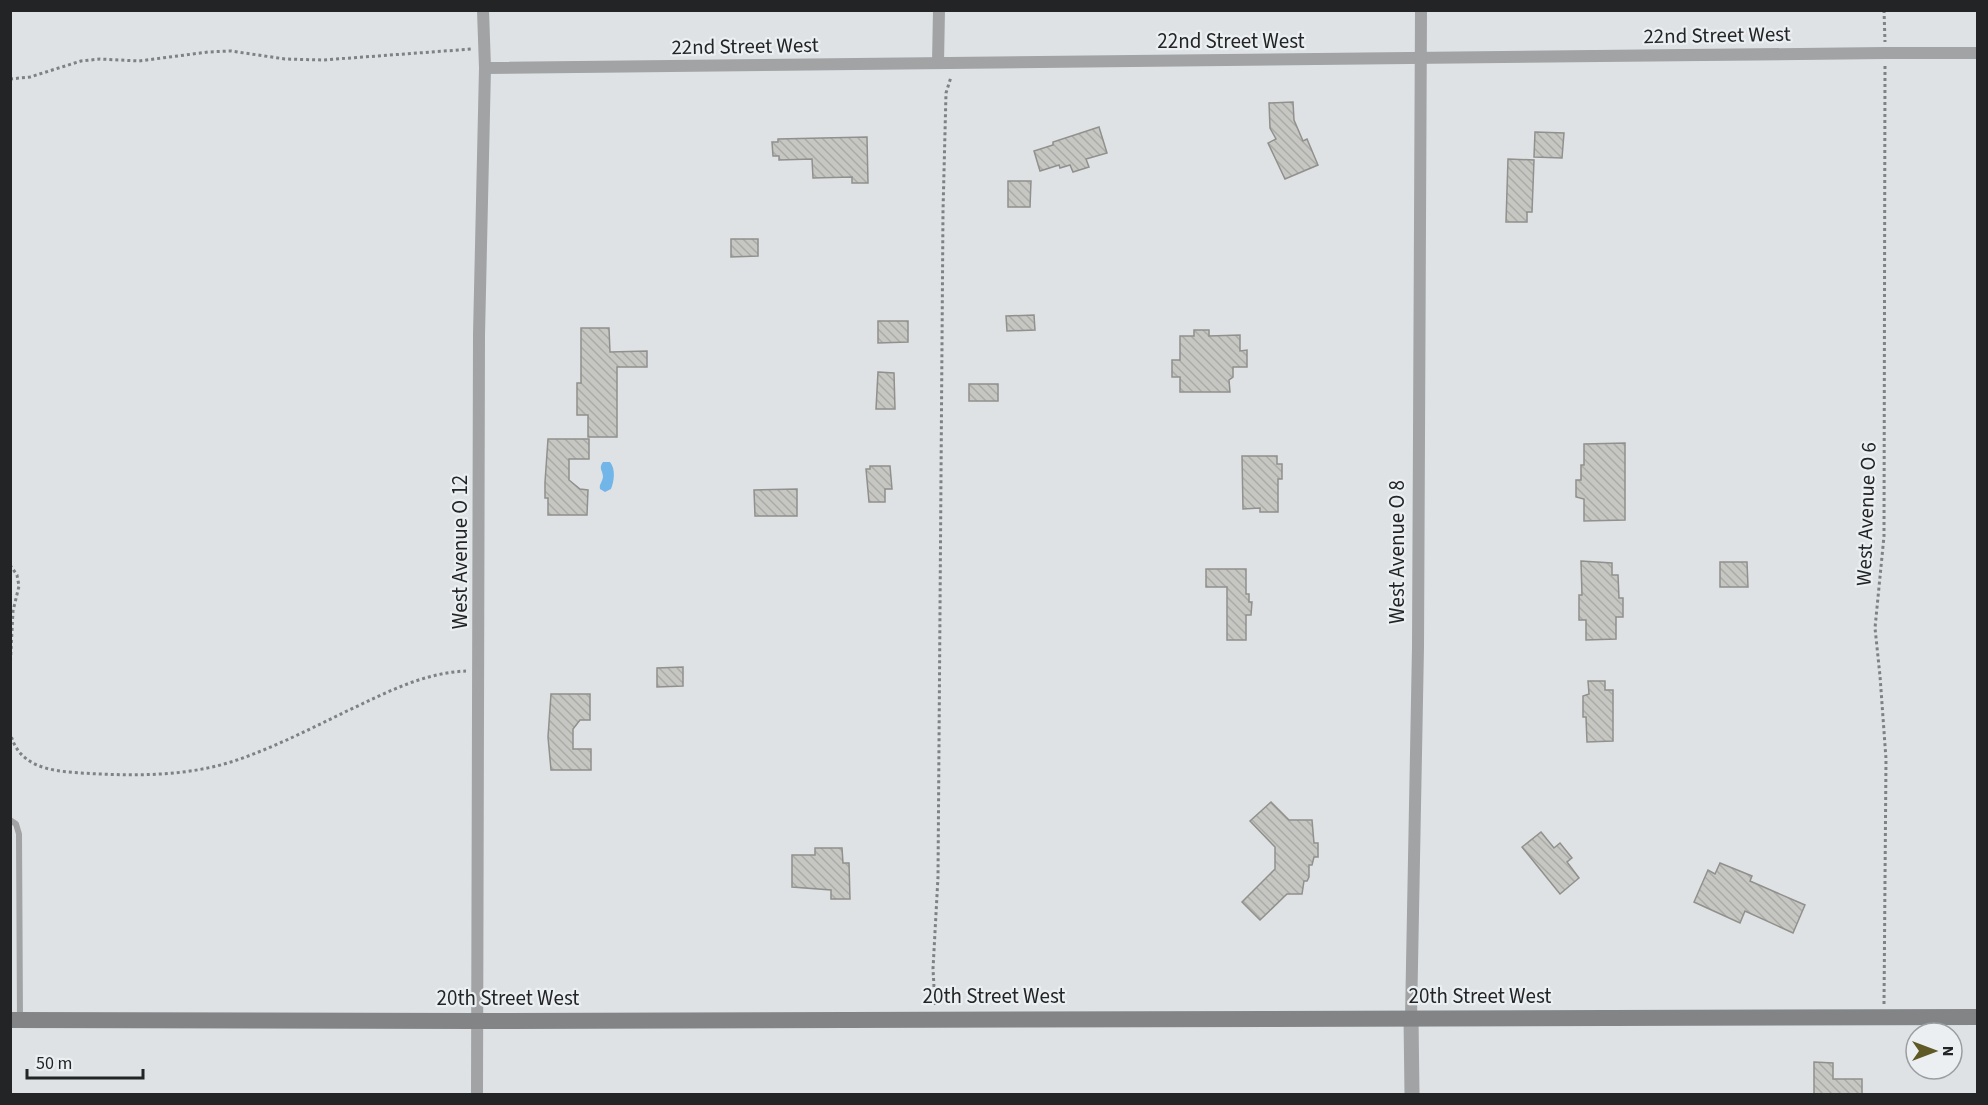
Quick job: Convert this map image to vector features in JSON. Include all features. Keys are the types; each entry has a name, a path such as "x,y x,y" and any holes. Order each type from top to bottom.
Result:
{"main road":[{"name":"20th Street West","path":"15,1020 1977,1017"}],"street":[{"name":"West Avenue O 12","path":"477,1095 479,335 485,68 483,10"},
{"path":"938,63 939,10"},
{"name":"West Avenue O 8","path":"1413,1095 1411,1018 1418,635 1421,10"},
{"name":"22nd Street West","path":"485,68 1977,53"}],"lane":[{"path":"10,820 16,824 19,834 15,1020"}],"path":[{"name":"West Avenue O 6","path":"1884,10 1884,536 1875,628 1886,759 1884,1017"},
{"path":"10,79 38,75 81,61 100,59 139,61 231,51 285,59 322,60 483,48"},
{"path":"936,1019 933,969 938,830 943,211 946,93 956,62"},
{"path":"10,566 17,575 19,586 13,611 10,670"},
{"path":"10,731 16,748 22,756 32,763 57,771 143,774 193,771 234,761 263,750 423,677 447,672 479,670"}],"water":[{"path":"603,462 610,462 614,472 611,489 605,492 600,489"}],"building":[{"path":"1293,102 1294,120 1303,141 1307,139 1318,165 1285,179 1268,143 1276,139 1270,128 1269,103"},
{"path":"1099,127 1107,153 1086,159 1089,167 1073,172 1070,165 1060,168 1059,165 1040,171 1034,151 1053,145 1053,142"},
{"path":"1535,132 1564,133 1562,158 1534,157"},
{"path":"867,137 868,183 852,183 852,177 813,178 812,159 779,160 779,156 773,156 772,142 778,142 778,139"},
{"path":"1508,159 1534,160 1532,212 1527,212 1527,222 1506,222"},
{"path":"1008,181 1031,181 1030,207 1008,207"},
{"path":"731,239 758,239 758,256 731,257"},
{"path":"1034,315 1035,330 1007,331 1006,316"},
{"path":"878,321 908,321 908,342 878,343"},
{"path":"581,328 609,328 610,352 647,351 647,367 617,367 617,437 588,437 588,415 577,415 577,383 581,383"},
{"path":"1194,330 1209,330 1209,336 1240,335 1240,351 1247,350 1247,367 1233,367 1233,377 1229,380 1230,392 1180,392 1180,377 1172,377 1172,360 1180,360 1180,336 1194,336"},
{"path":"878,372 894,373 895,409 876,409"},
{"path":"969,384 998,384 998,401 969,401"},
{"path":"548,439 589,439 589,459 569,459 569,480 580,489 588,490 587,515 548,515 545,482"},
{"path":"1625,443 1625,520 1584,521 1584,499 1576,497 1576,480 1581,480 1584,444"},
{"path":"1242,456 1277,456 1277,464 1282,464 1282,479 1278,479 1278,512 1260,512 1260,508 1243,509"},
{"path":"870,466 890,466 892,489 885,489 885,502 869,502 866,469 870,469"},
{"path":"797,489 797,516 755,516 754,490"},
{"path":"1581,561 1612,563 1612,575 1618,575 1619,598 1623,598 1623,617 1616,617 1616,639 1586,640 1586,620 1579,620 1579,595 1582,595"},
{"path":"1720,562 1747,562 1748,587 1720,587"},
{"path":"1206,569 1246,569 1246,594 1249,594 1249,602 1252,602 1251,615 1246,615 1246,640 1227,640 1227,587 1206,587"},
{"path":"683,667 683,686 657,687 657,668"},
{"path":"1588,681 1605,681 1605,690 1613,690 1613,741 1587,742 1586,717 1583,717 1583,696 1589,694"},
{"path":"551,694 590,694 590,720 580,720 573,729 573,749 591,749 591,770 551,770 548,737"},
{"path":"1271,802 1289,820 1312,820 1314,843 1318,843 1318,857 1314,857 1312,865 1309,865 1309,877 1307,881 1304,881 1302,894 1287,894 1260,920 1242,902 1275,869 1275,847 1250,821"},
{"path":"1541,832 1554,848 1560,843 1572,858 1567,862 1579,878 1560,894 1522,847"},
{"path":"815,848 842,848 843,863 849,863 850,899 831,899 831,890 792,887 792,855 815,855"},
{"path":"1720,863 1752,876 1750,881 1805,905 1793,933 1745,911 1740,923 1694,902 1708,870 1715,874"},
{"path":"1814,1062 1833,1063 1833,1079 1862,1079 1862,1095 1814,1095"}]}
